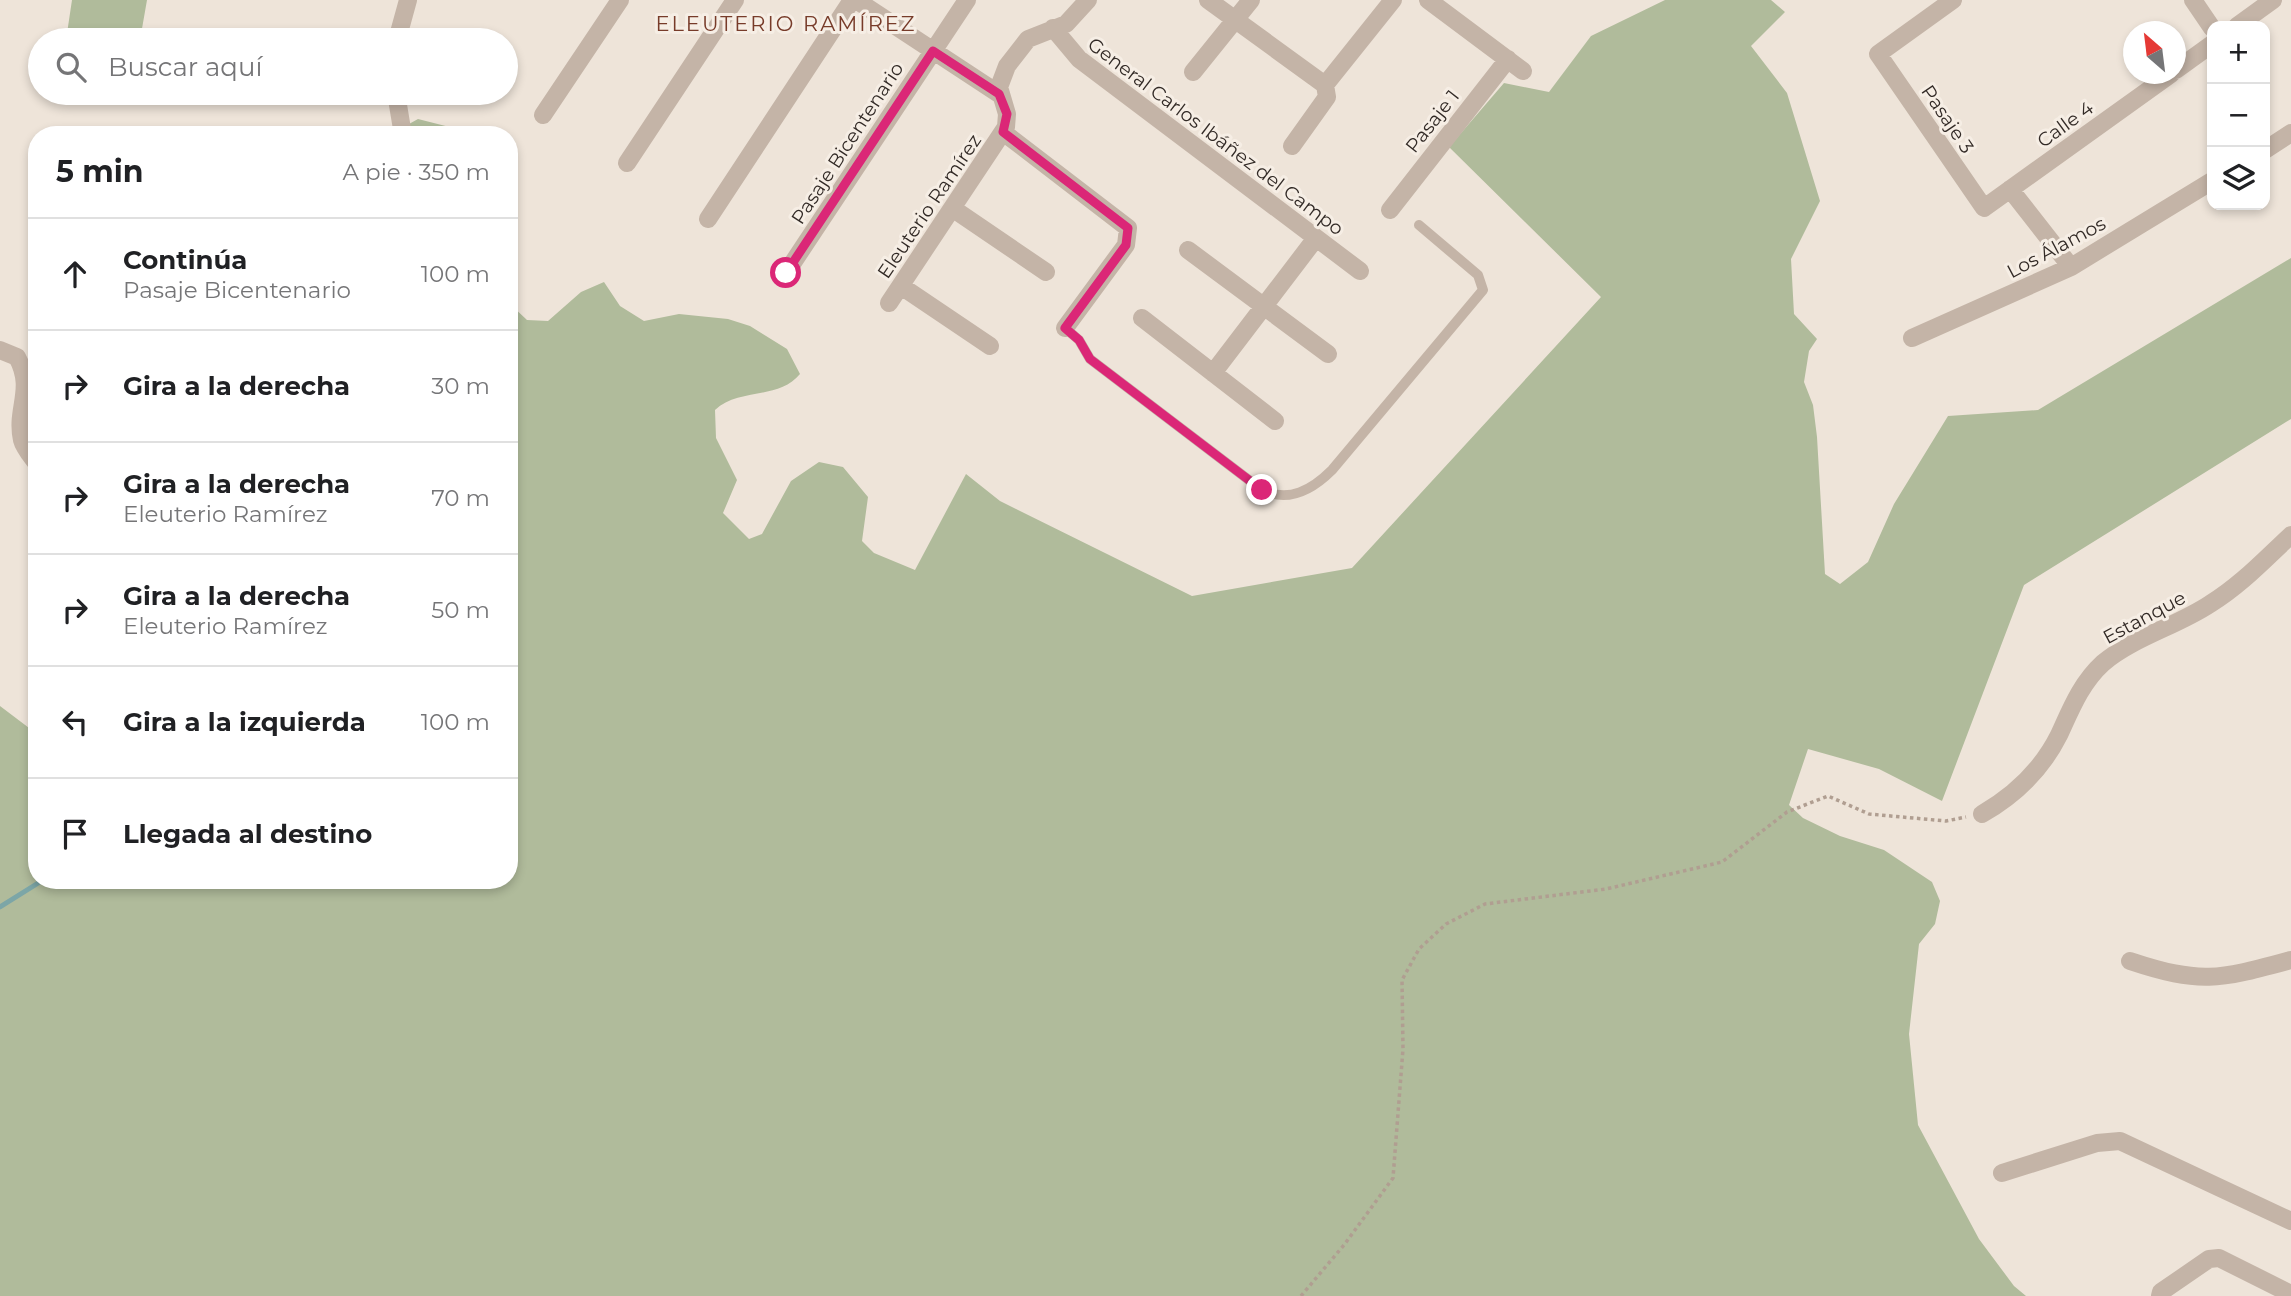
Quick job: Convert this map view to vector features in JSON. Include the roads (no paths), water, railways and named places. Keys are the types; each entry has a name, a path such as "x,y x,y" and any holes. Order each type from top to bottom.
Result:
{"street":[{"path":"400,28 408,0"},
{"path":"543,115 620,0"},
{"path":"627,163 735,0"},
{"path":"708,219 854,0 999,94"},
{"name":"Pasaje Bicentenario","path":"786,273 967,0"},
{"name":"Eleuterio Ramírez","path":"889,303 1003,132 1007,114 999,94 1000,81 1019,48 1028,39 1072,20 1088,0"},
{"path":"1209,0 1325,85 1327,97 1292,146"},
{"path":"1194,72 1251,0"},
{"path":"1325,85 1393,0"},
{"path":"1428,0 1523,71"},
{"name":"Pasaje 3","path":"1953,0 1878,54 1984,208"},
{"path":"2193,0 2207,21"},
{"path":"2244,21 2273,0"},
{"name":"General Carlos Ibáñez del Campo","path":"1053,29 1079,59 1360,271"},
{"path":"2186,62 2207,48"},
{"name":"Pasaje 1","path":"1390,209 1508,59"},
{"name":"Calle 4","path":"1984,208 2157,84"},
{"path":"398,105 402,126"},
{"name":"Eleuterio Ramírez","path":"1003,132 1128,228 1126,245 1065,328"},
{"path":"2270,147 2291,133"},
{"name":"Los Álamos","path":"1912,338 2071,267 2207,184"},
{"path":"2010,189 2071,267"},
{"path":"952,208 1046,272"},
{"path":"1213,373 1316,238"},
{"path":"1188,250 1328,354"},
{"path":"901,286 990,346"},
{"path":"1142,318 1275,421"},
{"path":"0,350 17,357 23,368 27,383 22,441 28,450"},
{"name":"Estanque","path":"1982,814 2010,796 2033,774 2051,749 2080,691 2103,664 2128,647 2210,604 2253,572 2291,535"},
{"path":"2130,961 2167,973 2198,978 2226,977 2291,960"},
{"path":"2002,1173 2097,1143 2120,1141 2291,1221"},
{"path":"2160,1296 2161,1292 2209,1259 2219,1258 2291,1294"}],"lane":[{"path":"1065,328 1079,340 1090,359 1262,490 1279,496 1298,494 1314,486 1332,470 1482,293 1484,286 1478,275 1419,225"}],"waterway":[{"path":"0,907 29,889"}],"district":[{"name":"ELEUTERIO RAMÍREZ","path":"786,24"}]}
